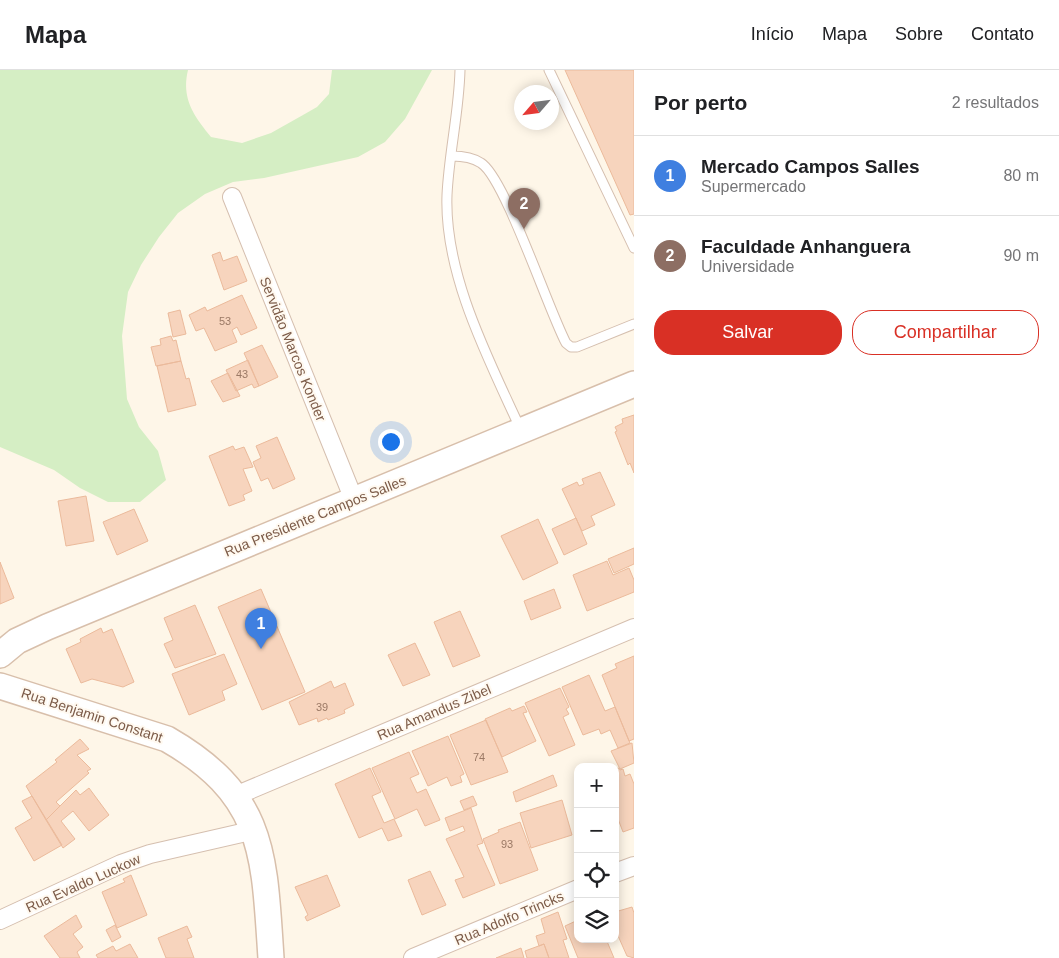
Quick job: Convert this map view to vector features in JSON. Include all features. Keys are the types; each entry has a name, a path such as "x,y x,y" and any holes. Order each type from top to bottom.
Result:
{"main road":[{"name":"Rua Presidente Campos Salles","path":"0,655 17,641 46,627 634,384"},
{"name":"Rua Benjamin Constant","path":"0,686 167,739 190,753 212,770 234,796 255,830 263,857 271,958"}],"street":[{"name":"Servidão Marcos Konder","path":"232,198 354,500"},
{"name":"Rua Amandus Zibel","path":"234,796 634,628"},
{"name":"Rua Evaldo Luckow","path":"0,920 121,864 150,854 255,830"},
{"path":"619,872 634,866"},
{"name":"Rua Adolfo Trincks","path":"413,958 574,891"}],"lane":[{"path":"460,70 447,196 451,237 458,275 475,330 521,431"},
{"path":"549,70 634,248"},
{"path":"452,156 467,156 482,163 490,172 507,204 566,343 571,347 577,347 634,324"}],"green space":[{"path":"0,70 188,70 186,90 190,106 199,122 211,137 242,143 271,133 317,107 329,94 332,70 432,70 405,119 385,142 358,157 264,178 233,182 205,194 178,213 159,237 141,265 128,292 122,336 127,399 139,427 158,451 166,480 140,502 108,502 80,488 54,470 0,447"}],"building":[{"path":"565,70 634,70 634,214 630,215"},
{"path":"220,252 223,261 237,256 247,281 224,290 212,255"},
{"path":"242,295 257,328 241,335 237,327 232,330 237,342 215,351 204,328 196,331 189,315 205,307 207,311"},
{"path":"180,310 186,334 173,337 168,313"},
{"path":"171,336 173,341 176,340 181,361 156,366 151,347 161,345 160,339"},
{"path":"262,345 278,377 259,386 244,353"},
{"path":"248,360 259,386 254,388 252,384 236,391 226,370"},
{"path":"181,361 186,379 189,378 196,405 168,412 157,366"},
{"path":"228,373 240,396 223,402 211,381"},
{"path":"634,415 634,473 630,463 628,465 615,432 617,431 615,427 623,423 622,419"},
{"path":"277,437 295,479 273,489 268,478 261,481 253,462 261,458 256,446"},
{"path":"233,446 235,450 244,447 253,467 243,469 252,491 243,495 245,500 229,506 209,456"},
{"path":"600,472 615,505 591,516 595,525 582,531 562,489 577,482 579,486 584,484 582,479"},
{"path":"86,496 94,541 66,546 58,501"},
{"path":"134,509 148,541 117,555 103,522"},
{"path":"576,518 587,544 564,555 552,529"},
{"path":"538,519 558,563 523,580 501,536"},
{"path":"634,548 634,564 614,573 608,559"},
{"path":"607,561 613,575 629,568 634,580 634,592 587,611 573,575"},
{"path":"0,562 14,598 0,604"},
{"path":"261,589 305,692 262,710 218,607"},
{"path":"554,589 561,608 531,620 524,601"},
{"path":"195,605 216,654 175,668 164,644 173,640 164,618"},
{"path":"460,611 480,656 453,667 434,622"},
{"path":"101,628 103,633 112,629 134,682 123,687 92,679 81,683 66,649 81,642 80,639"},
{"path":"415,643 430,675 403,686 388,655"},
{"path":"224,654 237,684 222,691 225,700 189,715 172,674"},
{"path":"634,656 634,739 629,741 602,675 617,668 615,664"},
{"path":"589,675 605,711 615,707 630,743 618,748 610,730 601,734 599,729 583,735 562,687"},
{"path":"331,681 334,688 345,683 354,705 344,710 345,713 328,720 327,718 318,722 317,718 299,725 289,702"},
{"path":"560,688 569,707 566,709 569,714 563,717 575,745 549,756 525,703"},
{"path":"524,706 527,712 523,713 536,741 502,757 485,719 510,708 512,711"},
{"path":"486,720 508,772 471,785 450,735"},
{"path":"448,736 464,774 460,776 462,782 451,786 447,777 428,786 412,751"},
{"path":"80,739 89,749 77,755 91,769 87,771 89,773 56,802 60,806 46,820 26,786 57,762 55,760"},
{"path":"632,743 634,763 620,769 619,763 617,763 611,751"},
{"path":"409,752 419,774 410,778 417,793 426,789 440,820 425,826 417,809 395,819 372,768"},
{"path":"370,768 381,792 372,796 384,823 394,819 402,836 388,841 382,828 359,838 335,784"},
{"path":"619,768 620,770 623,769 625,776 630,774 634,784 634,828 623,832 619,822"},
{"path":"553,775 557,786 516,802 513,792"},
{"path":"89,788 109,815 89,831 73,811 61,821 75,839 63,848 46,820 76,790 80,795"},
{"path":"32,796 62,845 34,861 15,828 32,818 22,801"},
{"path":"473,796 477,805 464,810 460,801"},
{"path":"562,800 572,835 531,848 520,813"},
{"path":"471,808 483,843 477,845 495,885 463,898 455,880 464,877 446,839 465,831 463,826 450,831 445,818"},
{"path":"520,822 538,870 500,884 483,839 499,832 498,830"},
{"path":"430,871 446,905 422,915 408,880"},
{"path":"131,875 147,915 117,928 102,892 125,882 123,879"},
{"path":"327,875 340,906 307,921 305,917 308,915 295,887"},
{"path":"632,907 634,913 634,958 627,956 619,938 619,911"},
{"path":"558,912 567,939 563,940 569,958 549,958 544,944 539,946 536,936 545,933 541,919"},
{"path":"76,915 82,927 73,934 83,947 77,952 80,958 60,958 44,936"},
{"path":"574,922 574,943 608,943 614,958 578,958 565,926"},
{"path":"115,925 121,937 112,942 106,930"},
{"path":"187,926 192,937 187,939 194,958 166,958 158,938"},
{"path":"130,944 138,958 98,958 96,955 113,946 116,951"},
{"path":"544,944 549,958 527,958 525,951"},
{"path":"521,948 524,958 496,958"}],"place":[{"name":"Faculdade Anhanguera","path":"524,229"},
{"name":"Mercado Campos Salles","path":"261,649"}]}
